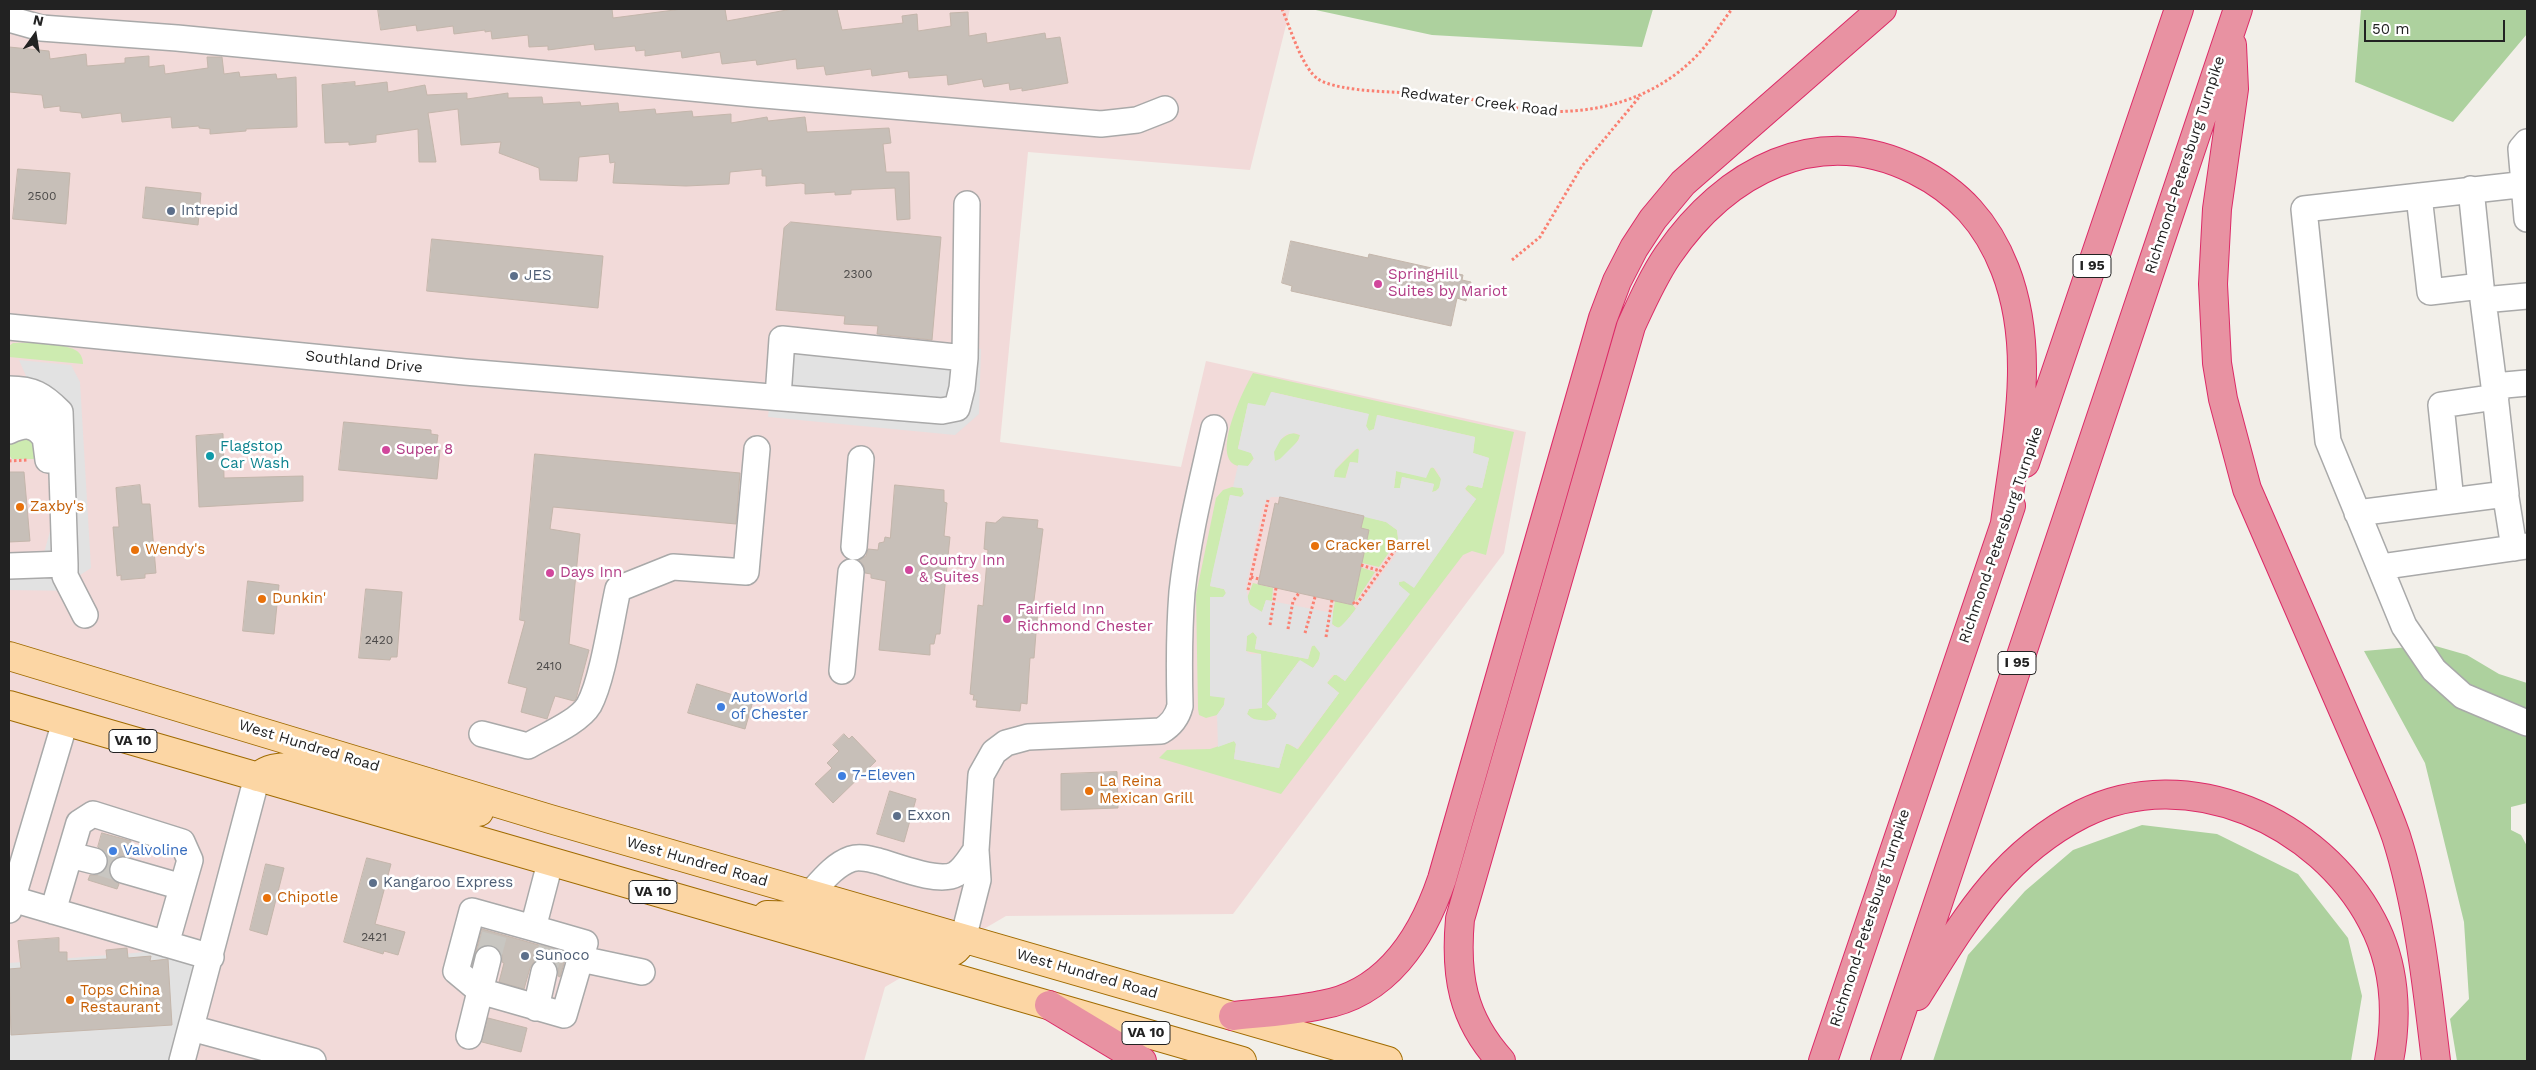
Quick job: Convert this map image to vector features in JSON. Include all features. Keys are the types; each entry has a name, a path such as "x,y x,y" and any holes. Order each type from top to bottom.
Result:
{"highway":[{"path":"1233,1016 1322,1005 1348,997 1376,982 1391,970 1417,936 1434,901 1442,879 1603,318 1617,281 1634,248 1653,219 1683,184 1882,9"},
{"name":"Richmond-Petersburg Turnpike","path":"1823,1061 2179,9"},
{"path":"2234,19 2234,89 2217,208 2213,284 2217,364 2223,399 2246,489 2396,835 2408,881 2424,971 2436,1061"},
{"name":"Richmond-Petersburg Turnpike","path":"1885,1061 2234,19"},
{"path":"1501,1061 1476,1029 1466,1005 1458,971 1460,919 1631,326 1647,289 1668,255 1695,219 1718,197 1744,178 1772,163 1808,153 1827,151 1854,152 1887,158 1936,181 1958,196 1979,219 1991,237 2005,270 2016,303 2021,339 2023,378 2005,523"},
{"path":"1894,1034 1972,909 1999,875 2031,846 2084,813 2113,802 2168,795 2199,797 2230,804 2260,815 2288,830 2319,852 2342,875 2357,895 2373,922 2385,952 2392,983 2395,1016 2389,1061"},
{"path":"1049,1006 1142,1061"}],"main road":[{"name":"West Hundred Road","path":"9,656 550,820 1388,1061"},
{"name":"VA 10","path":"9,705 550,863 1242,1061"},
{"path":"257,777 265,770 278,767 293,767 430,806 550,820"},
{"path":"730,914 808,916 939,953 951,954 958,949 964,939"}],"street":[{"path":"9,19 24,25 41,28 177,38 753,94 1101,124 1137,120 1165,109"},
{"path":"2527,142 2521,150 2526,184 2527,220"},
{"path":"2526,184 2304,209 2328,441 2404,626 2434,670 2463,696 2527,723"},
{"path":"2380,567 2520,547 2506,491 2471,189"},
{"path":"2419,196 2430,292 2527,296"},
{"path":"778,398 782,339 965,358 967,204"},
{"name":"Southland Drive","path":"9,327 466,372 942,411 957,408 962,388 965,358"},
{"path":"2451,501 2441,405 2527,383"},
{"path":"9,389 28,389 46,399 60,412 65,576 85,615"},
{"path":"9,411 22,407 37,414 45,438 51,523 64,538"},
{"path":"9,431 28,425 36,427 45,438"},
{"path":"964,939 978,880 976,850 981,775 994,752 1006,743 1031,737 1161,731 1169,726 1177,716 1180,706 1179,643 1182,591 1193,524 1214,428"},
{"path":"482,734 528,746 570,723 588,706 599,673 618,589 673,567 746,572 757,449"},
{"path":"854,547 861,459"},
{"path":"2358,513 2506,494 2506,491"},
{"path":"9,566 65,564"},
{"path":"842,671 851,572"},
{"path":"65,722 10,902 53,910 211,957"},
{"path":"182,1061 257,777"},
{"path":"53,910 79,824 93,814 182,842 190,860 166,944"},
{"path":"810,894 837,866 852,858 865,858 933,876 945,877 955,875 964,868 976,850"},
{"path":"70,854 94,861"},
{"path":"546,935 550,863"},
{"path":"123,870 182,887"},
{"path":"472,911 498,923 546,935 585,943 564,1015 480,991 456,971 472,911"},
{"path":"469,1036 488,958"},
{"path":"581,959 642,972"},
{"path":"536,1008 544,972"},
{"path":"191,1028 313,1061"}],"path":[{"name":"Redwater Creek Road","path":"1282,9 1306,66 1318,79 1339,87 1452,96 1530,110 1561,112 1591,110 1642,94 1662,84 1690,62 1732,9"},
{"path":"1512,260 1540,236 1582,166 1642,94"},
{"path":"1248,590 1268,500"},
{"path":"1353,602 1356,605 1395,550"},
{"path":"1361,565 1380,571"},
{"path":"1251,577 1259,579"},
{"path":"1270,626 1276,588"},
{"path":"1288,629 1293,601 1299,593"},
{"path":"1305,633 1315,596"},
{"path":"1326,637 1332,600"}],"shaded area":[{"path":"9,9 1290,9 1250,170 1028,152 1000,442 1181,467 1206,361 1526,432 1504,553 1233,914 1006,916 885,987 864,1061 9,1061"},
{"path":"777,328 981,349 979,414 955,435 768,417"},
{"path":"19,360 71,365 80,382 91,568 74,579 80,591 9,590 9,555 44,553 55,513 51,423 25,397 26,376"},
{"path":"1271,392 1369,414 1366,426 1369,431 1374,429 1377,415 1475,437 1473,453 1489,458 1482,488 1468,485 1465,488 1476,499 1414,588 1404,581 1399,582 1399,585 1410,594 1345,681 1337,675 1332,675 1327,683 1339,693 1297,749 1290,744 1286,744 1279,768 1234,759 1236,744 1234,741 1218,747 1217,715 1224,705 1225,698 1210,696 1210,597 1223,597 1226,593 1224,589 1210,586 1213,570 1230,495 1241,497 1244,494 1242,488 1233,487 1238,465 1248,466 1254,459 1251,453 1238,449 1248,403 1265,406","holes":["1296,433 1300,435 1299,440 1280,459 1275,461 1274,452 1281,439 1287,434","1359,448 1358,463 1350,462 1346,478 1334,477 1335,470 1352,451","1431,467 1436,469 1441,479 1439,488 1432,492 1434,484 1402,477 1400,488 1394,488 1396,471 1426,478","1271,497 1280,497 1386,522 1397,530 1399,544 1395,556 1349,618 1339,628 1332,625 1333,613 1266,600 1262,612 1249,604 1246,587 1263,506","1253,632 1257,637 1255,649 1308,659 1311,647 1314,645 1320,653 1319,660 1313,668 1300,660 1267,704 1277,714 1275,719 1267,721 1253,719 1247,714 1249,709 1262,708 1261,654 1250,654 1246,651 1247,636"]},
{"path":"158,951 200,962 174,1061 9,1061 9,963"}],"green space":[{"path":"1311,9 1653,9 1642,47 1432,35"},
{"path":"2361,9 2527,9 2527,34 2453,122 2355,82"},
{"path":"13,343 46,344 72,348 80,354 83,364 9,357 9,346"},
{"path":"1253,373 1514,432 1486,555 1472,551 1463,555 1281,794 1159,758 1167,750 1210,749 1234,741 1236,744 1234,759 1279,768 1286,743 1298,749 1339,693 1327,683 1335,674 1345,681 1409,594 1399,585 1399,582 1404,581 1414,587 1476,499 1465,489 1468,485 1482,488 1489,458 1473,453 1475,437 1378,415 1374,429 1369,431 1366,426 1368,414 1272,392 1266,406 1248,404 1238,448 1251,453 1254,458 1248,466 1235,465 1228,457 1227,444 1230,428 1235,411"},
{"path":"32,432 36,459 12,459 9,455 9,439"},
{"path":"1293,433 1300,435 1297,442 1286,454 1275,461 1275,447 1281,440"},
{"path":"1357,448 1360,451 1358,463 1350,462 1345,479 1334,477 1333,473 1335,470"},
{"path":"1433,467 1441,479 1440,486 1436,491 1432,492 1434,484 1402,477 1400,488 1394,488 1396,471 1426,477 1429,469"},
{"path":"1232,487 1242,488 1244,494 1241,497 1230,495 1210,586 1224,589 1226,593 1224,597 1211,597 1210,696 1225,697 1224,705 1217,715 1206,718 1199,715 1198,709 1196,595 1216,498 1223,490"},
{"path":"1364,516 1386,522 1397,530 1398,539 1379,567 1362,563 1361,528"},
{"path":"1360,567 1375,572 1356,601 1354,599"},
{"path":"1253,583 1273,588 1272,601 1266,600 1262,612 1252,608 1247,598"},
{"path":"1335,601 1353,605 1356,609 1342,626 1337,628 1331,623"},
{"path":"1253,632 1257,637 1255,649 1308,659 1312,646 1316,645 1320,651 1319,660 1313,668 1299,661 1267,704 1277,714 1275,719 1271,720 1256,720 1247,714 1249,709 1262,708 1261,654 1246,651 1247,636"},
{"path":"2432,645 2467,655 2499,674 2527,683 2527,803 2511,807 2511,830 2521,835 2527,846 2527,1061 2457,1061 2450,1019 2469,999 2464,922 2425,763 2364,651"},
{"path":"2142,825 2217,834 2298,874 2348,938 2362,996 2351,1061 1933,1061 1968,955 2025,891 2073,850"}],"building":[{"path":"378,9 612,9 613,18 682,9 725,9 727,21 792,9 837,9 842,30 903,23 902,16 917,14 918,31 951,26 950,13 968,12 969,36 986,33 987,43 1045,33 1046,39 1060,37 1068,83 1022,91 1022,88 1010,90 1009,83 984,87 982,79 948,85 947,75 909,78 908,71 872,76 871,69 826,75 824,66 797,69 796,59 757,65 756,60 722,64 720,52 682,58 681,51 645,56 645,50 636,51 635,46 595,50 594,44 548,50 548,46 529,47 528,35 492,39 491,31 485,32 485,30 454,34 453,26 417,31 416,25 381,30"},
{"path":"9,47 49,51 50,59 86,54 87,66 125,63 125,58 149,56 149,67 164,65 165,74 208,68 207,57 222,57 224,74 239,72 240,77 276,74 277,79 296,77 297,127 246,129 246,131 210,134 210,129 199,128 199,126 172,128 171,117 122,122 121,113 82,118 81,113 60,111 60,106 44,108 42,95 9,92"},
{"path":"355,82 355,86 387,82 388,92 425,85 427,95 467,93 467,99 508,93 508,98 542,97 543,104 580,102 581,106 618,103 619,112 655,109 656,114 692,111 693,117 731,114 731,123 767,117 768,121 805,117 807,132 889,128 891,143 883,144 886,172 909,172 910,219 897,220 895,188 851,190 851,194 835,195 835,192 805,194 805,184 801,183 766,186 766,176 762,176 762,169 730,172 729,184 686,186 613,183 615,162 610,163 609,154 579,157 577,181 540,180 539,168 499,153 501,142 461,145 458,109 428,113 436,162 419,162 418,129 376,135 376,142 349,145 349,142 325,143 322,85"},
{"path":"18,169 70,173 66,224 13,219"},
{"path":"146,187 201,193 198,225 143,218"},
{"path":"791,222 941,237 932,340 877,334 878,326 844,324 845,316 776,310 784,228"},
{"path":"432,239 603,256 598,308 427,291"},
{"name":"SpringHill Suites by Mariot","path":"1291,241 1368,258 1369,254 1463,275 1462,280 1471,282 1466,301 1457,298 1451,326 1291,291 1292,286 1282,283"},
{"name":"Super 8","path":"344,422 431,430 431,434 438,435 436,450 440,450 437,479 339,470"},
{"name":"Flagstop Car Wash","path":"223,434 224,478 303,476 303,501 199,507 196,436"},
{"name":"Days Inn","path":"535,454 740,473 736,524 553,507 550,529 580,534 569,644 589,650 576,699 574,701 555,696 547,719 521,712 527,688 508,683 525,621 520,620"},
{"name":"Zaxby's","path":"9,472 24,472 30,541 9,542"},
{"name":"Wendy's","path":"140,485 142,504 150,504 156,573 145,574 145,578 121,580 121,575 117,576 113,527 119,527 116,488"},
{"name":"Country Inn & Suites","path":"895,485 944,490 944,502 947,503 944,536 950,537 940,634 936,634 934,644 930,644 930,655 879,650 886,581 871,578 871,574 865,573 864,566 859,560 866,556 868,549 878,550 879,543 884,542 885,537 890,538"},
{"name":"Cracker Barrel","path":"1280,497 1364,516 1361,528 1369,530 1353,605 1258,584 1275,503 1278,504"},
{"name":"Fairfield Inn Richmond Chester","path":"1003,517 1038,520 1037,528 1043,529 1033,608 1038,608 1034,658 1030,658 1027,704 1021,703 1020,711 976,707 977,700 973,700 974,695 970,694 978,605 983,606 988,550 984,549 986,522 995,523"},
{"name":"Dunkin'","path":"248,581 279,585 274,634 243,631"},
{"path":"366,589 402,592 397,657 391,657 390,660 359,658"},
{"name":"AutoWorld of Chester","path":"697,684 753,701 745,729 688,713"},
{"name":"7-Eleven","path":"844,734 849,739 852,736 876,761 833,803 815,784 832,768 827,763 839,751 833,745"},
{"name":"La Reina Mexican Grill","path":"1117,772 1118,808 1061,810 1061,774"},
{"name":"Exxon","path":"890,791 916,799 904,842 877,834"},
{"name":"Valvoline","path":"102,833 131,841 127,856 119,856 109,866 109,874 119,884 117,889 88,880 90,875 98,875 108,865 108,857 98,847"},
{"path":"367,858 391,864 375,924 405,932 398,955 384,951 383,954 344,942"},
{"name":"Chipotle","path":"266,864 284,868 267,935 250,930"},
{"name":"Sunoco","path":"482,929 567,953 560,977 554,962 548,958 540,958 530,968 524,989 499,982 504,963 498,949 492,945 484,945 476,952"},
{"path":"59,938 59,952 67,952 67,961 107,959 106,950 127,948 128,958 151,956 150,961 168,959 172,1025 11,1035 9,969 21,968 18,941"},
{"path":"488,1018 527,1028 521,1052 482,1042"}],"tunnel":[{"path":"94,861 123,870"},
{"path":"488,959 496,929"},
{"path":"544,972 552,945"}],"place":[{"name":"Intrepid","path":"171,211"},
{"name":"JES","path":"514,276"},
{"name":"SpringHill Suites by Mariot","path":"1378,284"},
{"name":"Super 8","path":"386,450"},
{"name":"Flagstop Car Wash","path":"210,456"},
{"name":"Zaxby's","path":"20,507"},
{"name":"Cracker Barrel","path":"1315,546"},
{"name":"Wendy's","path":"135,550"},
{"name":"Country Inn & Suites","path":"909,570"},
{"name":"Days Inn","path":"550,573"},
{"name":"Dunkin'","path":"262,599"},
{"name":"Fairfield Inn Richmond Chester","path":"1007,619"},
{"name":"AutoWorld of Chester","path":"721,707"},
{"name":"7-Eleven","path":"842,776"},
{"name":"La Reina Mexican Grill","path":"1089,791"},
{"name":"Exxon","path":"897,816"},
{"name":"Valvoline","path":"113,851"},
{"name":"Kangaroo Express","path":"373,883"},
{"name":"Chipotle","path":"267,898"},
{"name":"Sunoco","path":"525,956"},
{"name":"Tops China Restaurant","path":"70,1000"}]}
